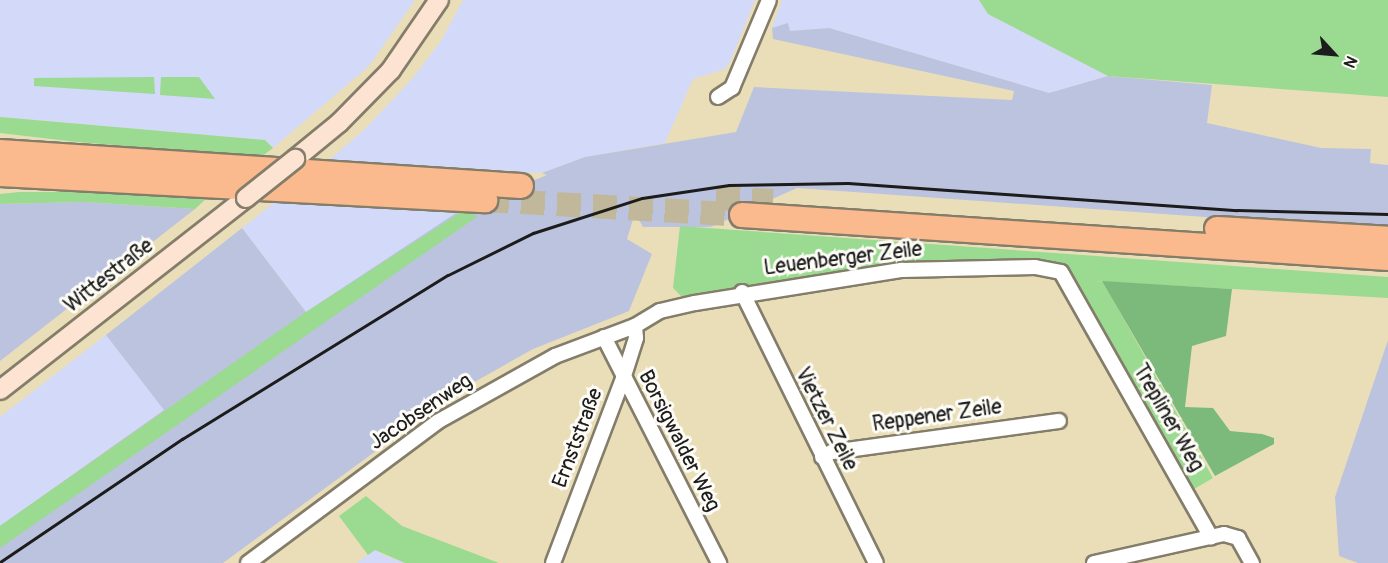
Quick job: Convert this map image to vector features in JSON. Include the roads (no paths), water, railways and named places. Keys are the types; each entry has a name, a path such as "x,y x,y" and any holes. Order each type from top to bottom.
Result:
{"highway":[{"path":"0,139 41,143 57,153"},
{"path":"0,152 57,153 521,186"},
{"path":"0,174 485,200"},
{"path":"0,185 38,183 53,178"},
{"path":"773,201 1388,239"},
{"path":"742,215 1388,258"}],"main road":[{"name":"Wittestraße","path":"0,390 347,116 391,70 439,0"}],"street":[{"path":"718,97 732,88 769,0"},
{"name":"Leuenberger Zeile","path":"635,326 660,311 742,292 902,270 1054,268 1061,272"},
{"name":"Trepliner Weg","path":"1061,272 1211,537"},
{"name":"Vietzer Zeile","path":"742,292 822,458 876,563"},
{"name":"Jacobsenweg","path":"248,563 436,422 519,374 635,326"},
{"name":"Ernststraße","path":"553,563 623,379 636,338 635,326"},
{"name":"Borsigwalder Weg","path":"604,337 623,379 719,563"},
{"name":"Reppener Zeile","path":"822,458 832,452 1059,421"},
{"path":"1094,563 1224,534 1238,538 1252,563"}],"tunnel":[{"path":"716,198 773,201"},
{"path":"485,200 742,215"}],"railway":[{"path":"0,562 182,439 448,275 533,233 642,198 729,185 848,183 1237,210 1388,214"}]}
